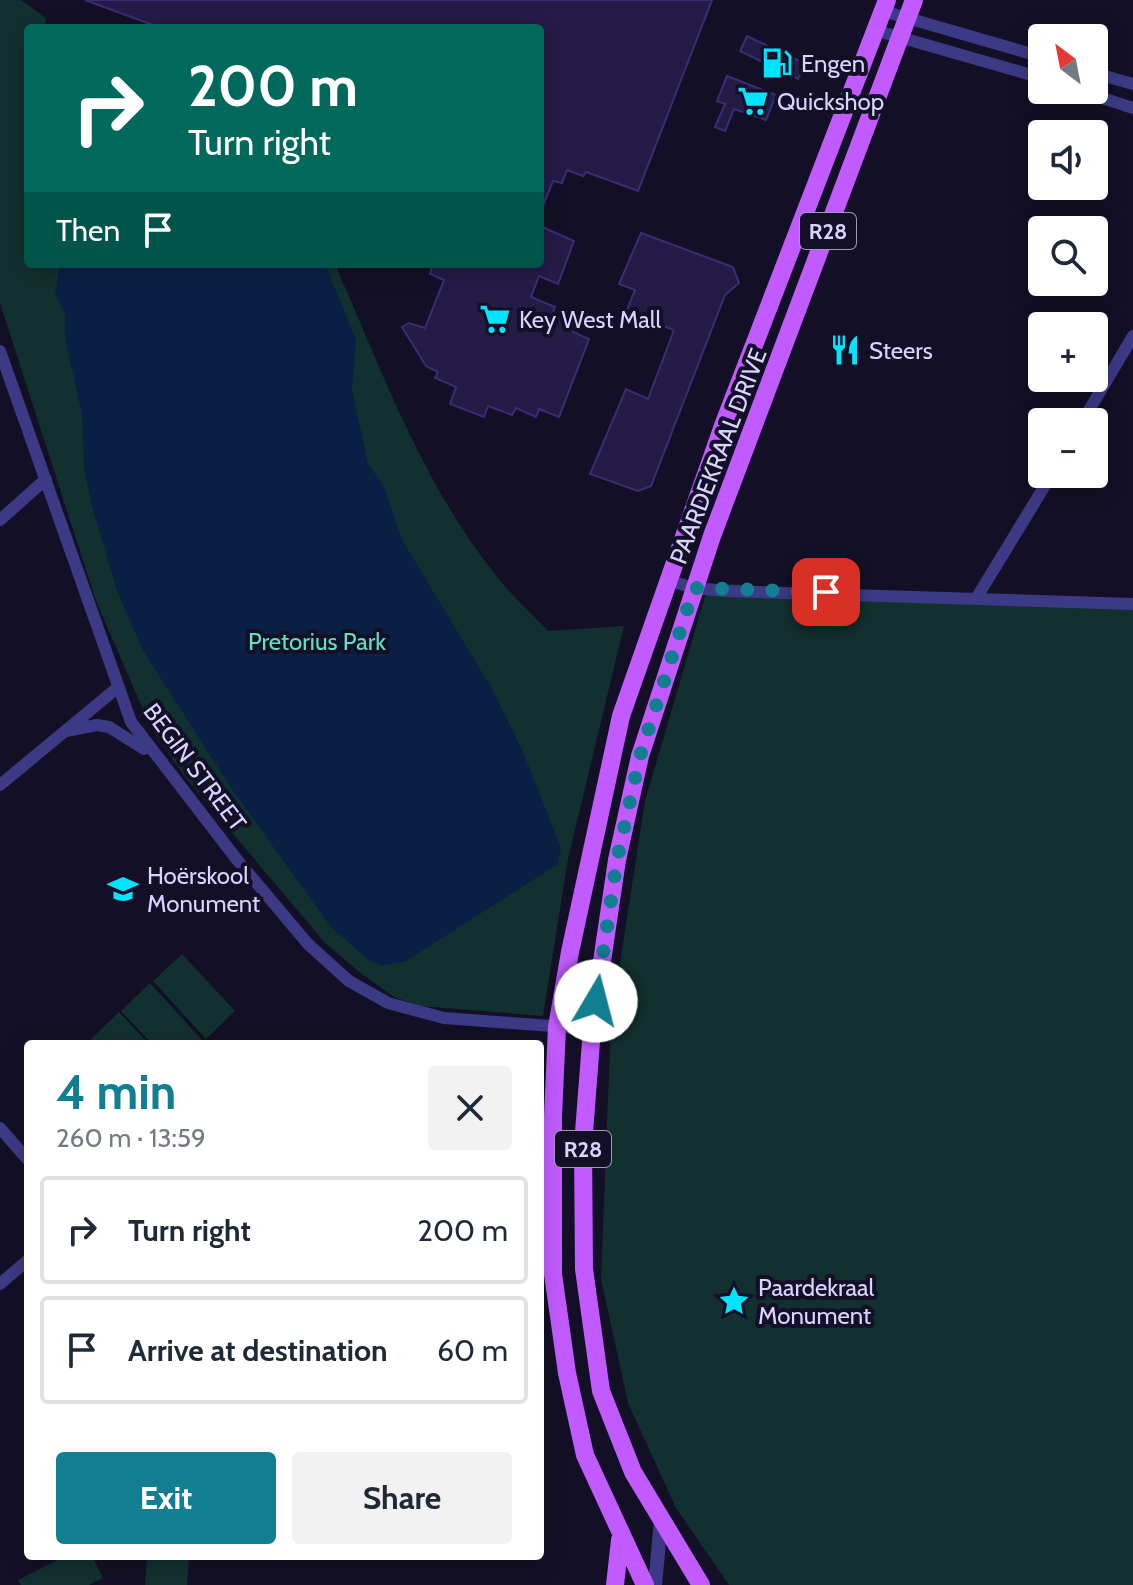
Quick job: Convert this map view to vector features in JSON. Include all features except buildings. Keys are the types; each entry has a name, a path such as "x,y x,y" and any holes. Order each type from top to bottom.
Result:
{"main road":[{"name":"PAARDEKRAAL DRIVE","path":"645,1585 585,1455 567,1373 553,1274 553,1116 557,1027 621,716 724,423 878,31 885,5"},
{"name":"PAARDEKRAAL DRIVE","path":"701,1585 633,1472 601,1391 584,1269 583,1145 592,1029 617,860 637,769 694,588 911,8"},
{"path":"615,1585 621,1554 619,1532"}],"street":[{"path":"885,5 911,8 1028,52"},
{"path":"878,31 1028,74"},
{"path":"1108,78 1133,87 1130,107 1108,100"},
{"path":"1092,408 1128,356 1133,336"},
{"name":"BEGIN STREET","path":"0,351 117,688 139,736 308,944 349,981 388,1003 444,1018 592,1029"},
{"path":"0,520 46,479"},
{"path":"977,597 1043,488"},
{"path":"670,581 694,588 1133,604"},
{"path":"0,785 117,688"},
{"path":"62,732 85,726 109,727 154,754"},
{"path":"0,1128 24,1155"},
{"path":"0,1284 24,1263"},
{"path":"655,1585 661,1521"}],"green space":[{"name":"Pretorius Park","path":"0,0 21,0 46,18 45,24 24,24 24,268 337,268 424,463 468,538 500,581 548,631 624,626 568,859 543,1016 420,1006 394,997 325,943 186,778 152,730 96,601 0,303"},
{"path":"709,583 1133,608 1133,1585 729,1585 676,1508 628,1403 601,1279 611,1021 645,801"},
{"path":"182,954 235,1011 206,1039 153,981"},
{"path":"150,983 202,1040 148,1040 121,1011"},
{"path":"119,1012 145,1040 90,1040"},
{"path":"58,1560 94,1560 103,1578 89,1585 21,1585 18,1580"},
{"path":"147,1560 189,1560 187,1585 145,1585"}],"water":[{"name":"Pretorius Park","path":"59,268 327,268 356,340 352,390 368,464 384,486 401,538 492,689 524,754 561,848 558,864 406,961 381,966 367,959 331,927 231,788 142,649 117,591 92,506 84,468 82,414 65,338 65,313 55,295"}],"place":[{"name":"Engen","path":"777,63"},
{"name":"Quickshop","path":"753,101"},
{"name":"Key West Mall","path":"495,319"},
{"name":"Steers","path":"845,350"},
{"name":"Hoërskool Monument","path":"123,889"},
{"name":"Paardekraal Monument","path":"734,1301"}],"route":[{"path":"596,1001 617,860 640,756 694,588 826,592"}]}
